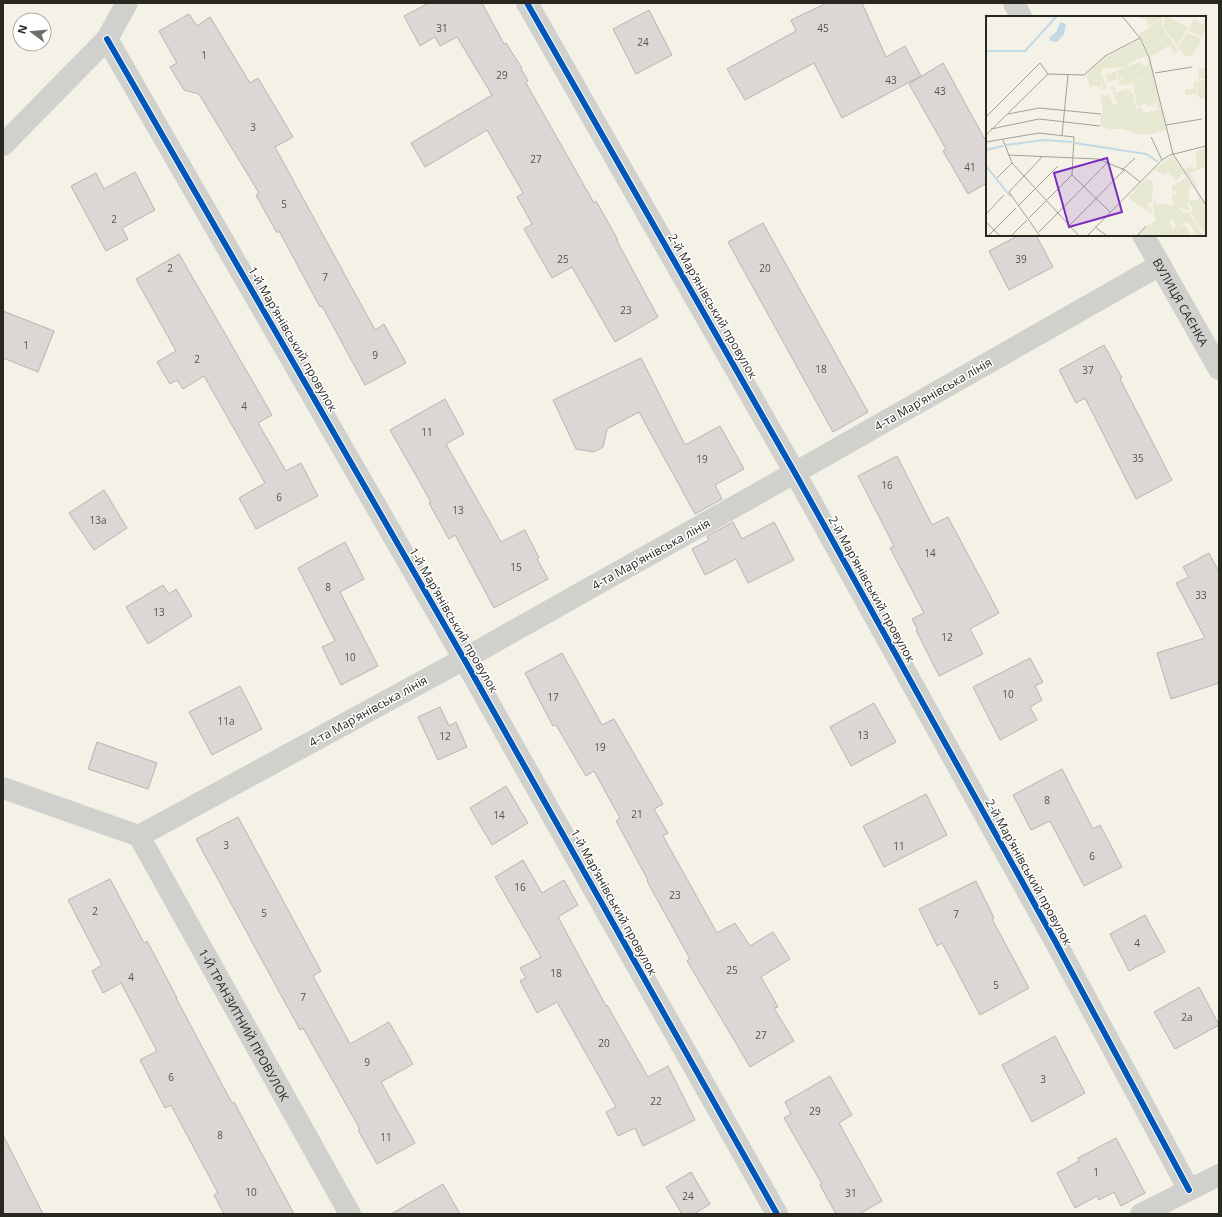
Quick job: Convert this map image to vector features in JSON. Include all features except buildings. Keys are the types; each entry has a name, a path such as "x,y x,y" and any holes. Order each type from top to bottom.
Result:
{"street":[{"path":"3,145 107,39 127,3"},
{"name":"2-й Марʼянівський провулок","path":"527,3 795,473 1055,941 1189,1190"},
{"path":"1014,3 1020,16"},
{"name":"1-й Марʼянівський провулок","path":"107,39 464,659 777,1214"},
{"name":"ВУЛИЦЯ САЄНКА","path":"1144,236 1219,369"},
{"name":"4-та Марʼянівська лінія","path":"139,836 464,659 1160,265"},
{"path":"3,788 139,836"},
{"name":"1-Й ТРАНЗИТНИЙ ПРОВУЛОК","path":"139,836 350,1214"},
{"path":"1141,1214 1219,1175"}],"cycle path":[{"path":"527,3 795,473 1055,941 1189,1190"},
{"path":"107,39 464,659 777,1214"}]}
